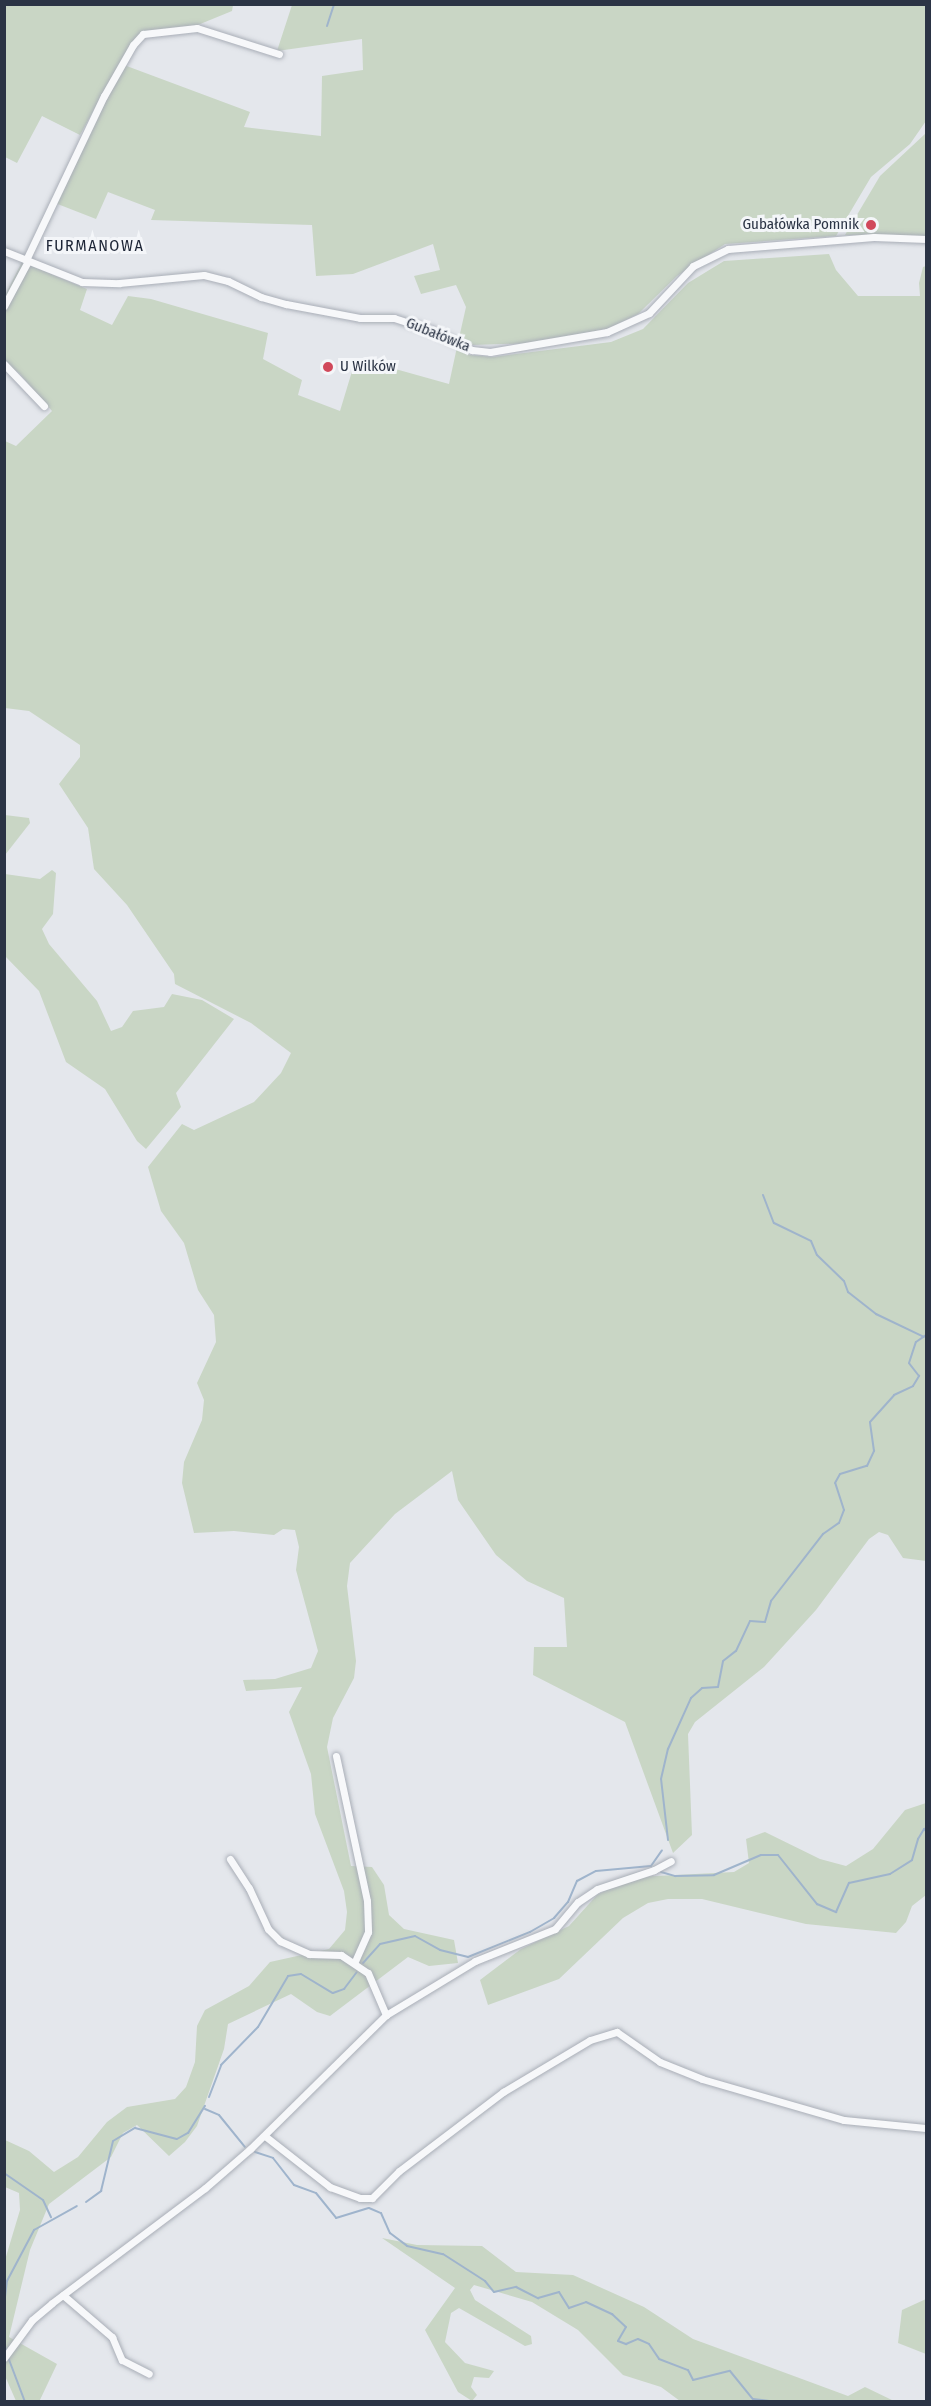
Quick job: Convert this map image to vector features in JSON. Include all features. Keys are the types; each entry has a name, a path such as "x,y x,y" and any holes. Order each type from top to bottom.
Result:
{"street":[{"path":"4,306 104,96 143,34 197,28 279,54"},
{"name":"Gubałówka","path":"4,251 82,282 119,283 204,275 228,281 261,297 286,304 360,318 394,318 432,330 472,350 490,352 607,332 650,313 693,266 728,249 874,237 927,239"},
{"path":"4,364 44,406"},
{"path":"336,1756 367,1901 368,1932 354,1963"},
{"path":"230,1859 268,1929 280,1941 309,1954 341,1955 368,1973 386,2015"},
{"path":"7,2355 32,2320 206,2188 265,2136 386,2015 475,1961 555,1929 578,1902 597,1889 654,1870 671,1861"},
{"path":"265,2136 330,2187 360,2198 372,2198 399,2171 503,2092 601,2035 617,2032 660,2062 714,2083 844,2120 927,2128"},
{"path":"63,2295 112,2337 122,2360 149,2374"}],"green space":[{"path":"4,5 233,5 232,11 188,29 143,32 123,57 80,135 42,116 17,163 5,157"},
{"path":"292,5 926,5 926,121 910,144 871,177 836,236 725,244 677,276 638,314 610,328 538,343 472,345 459,338 466,307 456,285 421,294 414,276 440,270 433,244 353,274 316,276 312,225 151,220 155,210 108,192 96,219 55,203 124,65 250,112 244,127 321,136 322,76 363,70 362,39 277,51"},
{"path":"926,133 926,236 845,235 880,176"},
{"path":"829,254 836,270 858,296 920,296 919,283 923,267 926,266 926,1561 903,1558 888,1535 879,1532 869,1539 816,1610 764,1667 695,1722 688,1734 692,1835 673,1853 625,1722 533,1675 534,1647 567,1647 564,1598 527,1581 496,1555 458,1500 452,1471 395,1514 350,1563 347,1586 356,1661 354,1678 333,1718 327,1747 351,1866 372,1867 384,1885 389,1915 404,1929 454,1940 458,1963 429,1966 408,1957 330,2016 317,2012 291,1994 228,2024 224,2049 197,2126 185,2142 169,2156 137,2125 123,2133 111,2157 49,2204 30,2250 9,2337 57,2364 39,2402 16,2401 5,2376 5,2260 20,2210 19,2193 5,2187 5,2140 29,2151 54,2172 78,2157 107,2122 127,2107 175,2099 186,2087 195,2062 197,2026 205,2010 249,1986 270,1962 329,1949 345,1930 347,1912 344,1891 315,1814 311,1774 289,1712 302,1687 246,1691 243,1680 275,1679 311,1668 318,1651 296,1570 299,1547 295,1530 283,1529 274,1535 234,1531 194,1533 182,1483 184,1462 202,1420 204,1400 197,1383 216,1342 214,1315 198,1290 184,1243 161,1211 148,1167 182,1124 194,1130 254,1102 281,1073 291,1053 251,1023 175,984 174,974 127,905 94,869 88,828 59,784 80,757 80,745 29,711 5,708 5,441 16,446 52,411 19,373 5,363 4,297 22,262 87,289 80,310 112,325 128,296 151,299 268,333 263,359 302,380 298,395 340,411 356,358 449,384 457,347 470,355 493,357 611,342 643,329 688,283 724,261"},
{"path":"5,815 29,818 30,823 5,855"},
{"path":"52,870 56,873 53,914 42,929 49,944 97,1001 111,1031 122,1027 133,1011 164,1007 172,994 202,1000 234,1019 176,1093 181,1107 146,1149 137,1141 105,1089 66,1062 39,991 5,956 5,874 40,879"},
{"path":"926,1803 926,1895 912,1906 906,1922 896,1933 806,1924 702,1899 668,1899 648,1903 623,1918 559,1979 488,2005 480,1980 521,1949 569,1926 597,1895 612,1887 637,1877 734,1872 749,1863 746,1839 765,1832 820,1859 846,1866 873,1849 905,1810"},
{"path":"382,2238 417,2245 482,2246 516,2272 573,2275 644,2307 693,2339 848,2396 865,2387 894,2401 680,2401 661,2387 623,2375 578,2330 532,2302 474,2285 470,2290 475,2300 531,2336 532,2344 525,2346 459,2308 451,2313 445,2342 465,2363 494,2371 489,2378 474,2377 471,2387 477,2395 472,2401 458,2392 425,2330 455,2288"},
{"path":"926,2299 926,2354 898,2343 902,2310"}],"waterway":[{"path":"327,26 334,4"},
{"path":"763,1195 774,1223 811,1241 817,1255 844,1281 848,1292 876,1314 924,1337"},
{"path":"668,1840 661,1779 668,1749 691,1698 702,1688 718,1687 723,1661 736,1651 750,1621 765,1622 771,1601 823,1534 839,1523 844,1510 835,1483 840,1474 867,1466 874,1451 870,1422 894,1395 913,1386 919,1376 909,1363 916,1342 926,1335"},
{"path":"661,1872 675,1876 714,1875 761,1855 778,1855 817,1904 836,1912 849,1883 890,1874 912,1860 918,1839 924,1829 926,1831"},
{"path":"363,1963 380,1944 415,1936 440,1950 468,1957 530,1932 554,1918 568,1902 577,1881 596,1871 651,1866 662,1850"},
{"path":"209,2097 221,2065 258,2027 288,1976 301,1974 333,1993 344,1989 357,1972"},
{"path":"86,2202 101,2191 113,2141 135,2128 177,2139 188,2133 205,2106"},
{"path":"205,2109 219,2115 245,2147"},
{"path":"255,2152 273,2158 294,2185 316,2193 336,2218 369,2208 381,2213 390,2233 407,2246 443,2254 485,2281 494,2292 516,2287 538,2298 559,2292 569,2308 586,2302 612,2314 626,2327 618,2341 626,2344 638,2339 649,2344 659,2359 688,2370 693,2380 730,2371 753,2399 779,2402"},
{"path":"4,2173 43,2200 51,2217"},
{"path":"4,2305 7,2281 34,2230 77,2206"},
{"path":"4,2343 7,2352"},
{"path":"8,2357 25,2402"}],"place":[{"name":"Gubałówka Pomnik","path":"871,225"},
{"name":"U Wilków","path":"328,367"}],"district":[{"name":"FURMANOWA","path":"95,246"}]}
